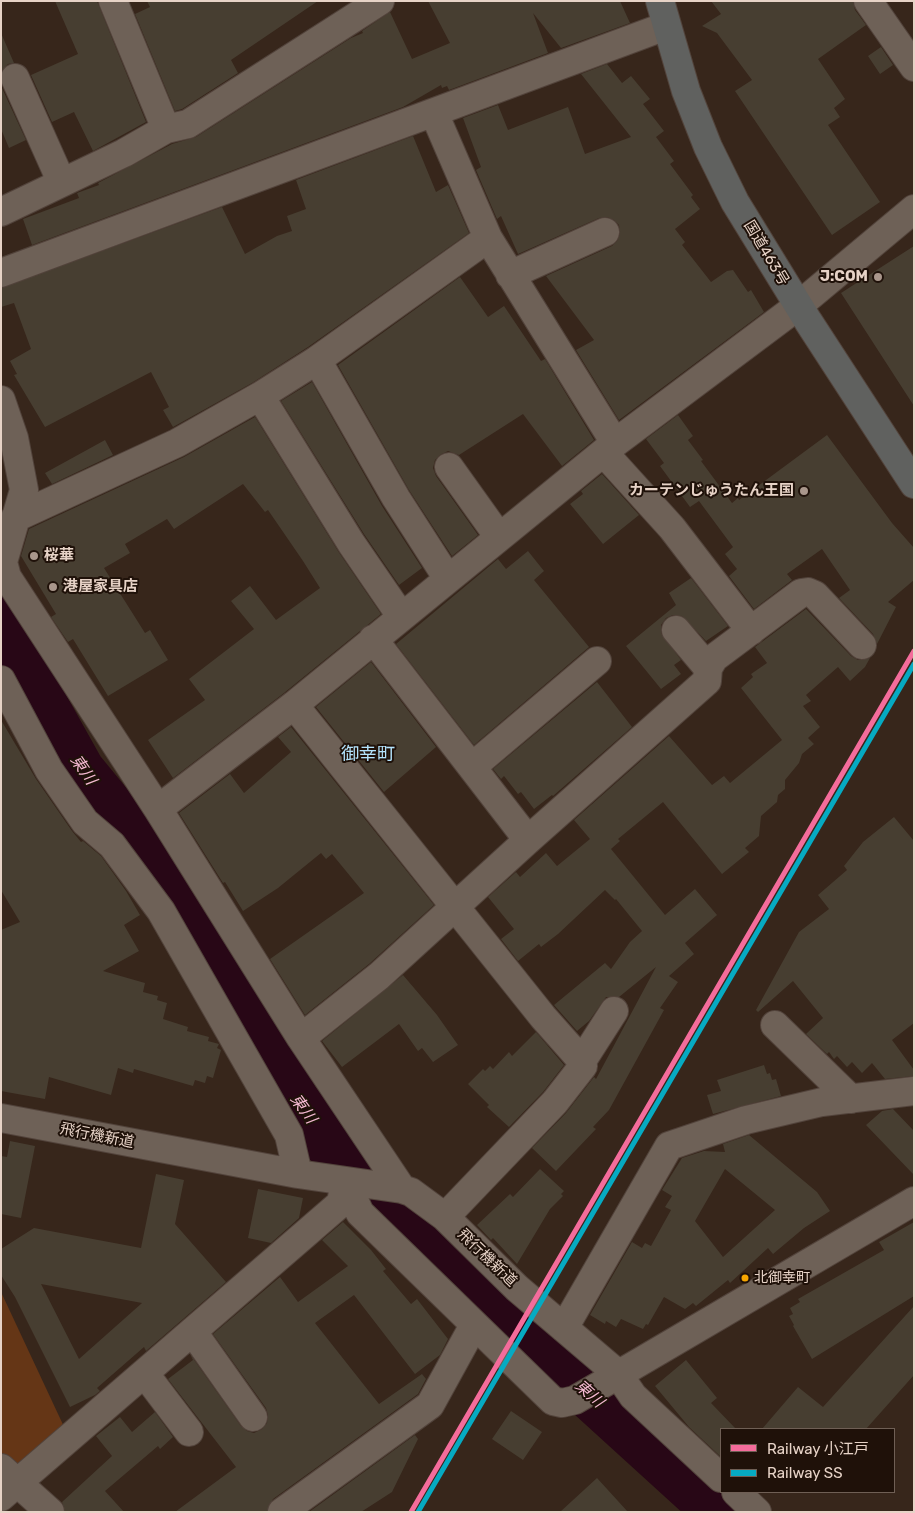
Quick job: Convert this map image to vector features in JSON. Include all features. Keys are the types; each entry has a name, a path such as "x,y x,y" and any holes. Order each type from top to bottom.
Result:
{"highway":[{"name":"国道463号","path":"663,13 686,91 708,147 735,202 798,306 914,484"}],"street":[{"path":"113,1 166,130"},
{"path":"1,212 61,181 124,153 166,130 188,124 380,1"},
{"path":"868,1 914,67"},
{"path":"1,273 434,112 663,13"},
{"path":"15,78 61,181"},
{"path":"434,112 488,238 610,448 750,631"},
{"path":"158,809 294,705 401,616 610,448 798,306 914,209"},
{"path":"510,275 605,232"},
{"path":"15,518 177,444 260,396 317,360 488,238"},
{"path":"317,360 386,483 448,579"},
{"path":"260,396 341,526 401,616"},
{"path":"1,400 14,438 24,490 2,562 4,579 158,809 301,1038 398,1188"},
{"path":"449,467 499,538"},
{"path":"301,1038 380,976 528,840 707,681 708,668 714,658 801,593 808,592 815,595 862,645"},
{"path":"676,630 708,668"},
{"path":"373,639 473,766 528,840"},
{"path":"473,766 598,661"},
{"path":"1,680 49,770 85,822 112,845 161,911 289,1135 298,1174"},
{"path":"294,705 543,1017 582,1061 583,1066 555,1102 445,1217"},
{"path":"582,1061 614,1011"},
{"path":"775,1025 851,1099"},
{"path":"564,1328 669,1146 746,1120 822,1102 914,1092"},
{"name":"飛行機新道","path":"1,1118 298,1174 398,1188 427,1202 445,1217 517,1288 564,1328 613,1377 720,1477"},
{"path":"348,1182 360,1212 553,1401 562,1404 575,1400 914,1201"},
{"path":"50,1512 7,1483 145,1374 341,1203 348,1182"},
{"path":"282,1512 430,1405 474,1325"},
{"path":"193,1332 253,1417"},
{"path":"145,1374 189,1432"},
{"path":"737,1493 757,1512"}],"shaded area":[{"path":"1,1292 66,1431 22,1474 1,1457"}],"building":[{"path":"55,1 97,1 146,122 93,151 74,112 52,122 31,75 78,54"},
{"path":"147,1 318,1 231,60 238,73 182,109 175,111 135,14 150,7"},
{"path":"428,1 620,1 630,23 561,48 533,13 548,53 449,90 447,86 442,88 441,85 403,107 32,245 23,219 79,198 77,193 99,185 98,183 172,144 196,137 351,38 363,33 362,31 390,12 412,59 450,43"},
{"path":"711,1 853,1 855,10 866,25 818,59 845,99 834,108 840,117 828,125 880,202 832,235 735,91 752,80 717,33 702,26 721,14"},
{"path":"1,33 14,63 8,64 1,72"},
{"path":"881,47 893,65 880,74 868,56"},
{"path":"607,64 622,83 631,76 650,99 643,104 664,131 656,137 674,161 670,164 693,195 691,197 700,209 675,229 685,242 682,245 711,282 727,271 733,270 748,292 751,290 764,312 619,420 576,350 594,340 546,276 612,246 620,234 619,225 607,217 599,218 518,254 501,216 497,219 476,170 481,167 463,118 498,105 508,130 568,107 585,154 631,137 581,74"},
{"path":"1,86 26,140 9,148 1,129"},
{"path":"413,136 436,192 448,185 469,233 308,347 252,383 173,427 163,410 169,407 151,372 45,427 14,375 17,374 10,361 31,349 14,303 1,307 1,288 222,207 245,254 277,236 292,231 287,216 306,209 296,180"},
{"path":"914,246 914,406 841,293"},
{"path":"460,277 488,317 504,306 541,361 545,359 594,440 562,466 523,414 459,455 448,451 440,455 435,460 433,468 436,476 478,535 452,556 409,490 338,365"},
{"path":"312,382 382,506 422,568 399,585 364,534 281,401"},
{"path":"678,415 693,436 688,440 732,503 738,498 739,500 827,435 892,523 914,548 914,580 888,602 896,607 877,644 873,634 839,598 850,590 822,549 787,574 792,580 754,609 729,576 737,569 725,554 733,547 699,501 690,507 660,466 664,463 646,439"},
{"path":"255,417 338,551 381,614 284,693 173,778 148,740 205,700 189,679 254,629 231,601 250,586 276,620 320,588 303,561 268,510 265,512 243,484 174,529 167,519 125,544 130,553 104,568 145,633 150,630 168,660 108,696 73,639 68,642 51,617 56,614 21,556 29,529 184,457"},
{"path":"105,440 113,455 52,484 45,473"},
{"path":"602,474 639,515 603,544 570,504 583,494 581,491"},
{"path":"528,551 544,571 534,580 589,647 474,745 396,644 498,559 506,569"},
{"path":"691,578 728,626 706,641 682,616 673,615 666,618 661,625 661,633 681,660 674,665 681,674 661,689 626,646 676,605 669,593"},
{"path":"806,609 851,656 858,660 870,658 865,667 850,681 838,667 806,695 811,701 803,706 820,727 808,738 814,744 802,754 799,763 785,780 785,789 778,795 777,802 761,816 759,836 745,848 749,852 722,874 663,802 618,839 620,841 611,849 665,915 695,889 717,915 685,943 694,954 669,976 678,982 660,1008 664,1010 609,1110 593,1127 596,1129 556,1171 532,1148 566,1113 594,1077 596,1079 656,967 619,997 606,997 589,1021 577,1031 554,1005 605,963 611,969 630,942 642,931 616,899 605,890 558,934 541,947 539,944 518,961 501,939 514,929 488,897 516,872 520,877 546,853 557,866 590,839 574,820 669,736 712,785 724,776 730,783 782,740 741,688 753,677 751,674 767,663 755,647"},
{"path":"371,662 436,747 384,792 316,707"},
{"path":"597,682 632,727 553,796 534,809 521,792 518,794 504,776 501,779 493,769"},
{"path":"1,720 36,779 72,831 81,842 83,841 101,856 126,891 140,915 124,925 139,951 103,971 145,983 143,992 158,996 157,1000 167,1003 163,1019 188,1027 187,1031 209,1037 208,1041 219,1044 217,1048 221,1050 213,1078 207,1076 205,1083 195,1080 193,1086 134,1069 133,1073 118,1068 111,1095 49,1077 45,1099 1,1091 1,930 20,922 1,890"},
{"path":"291,727 434,905 369,964 305,1015 270,959 364,893 332,854 326,859 321,853 278,888 243,911 179,813 230,774 244,793 291,752 278,737"},
{"path":"894,817 914,841 914,1023 892,1040 914,1070 914,1076 885,1079 872,1063 862,1073 852,1062 847,1067 837,1056 834,1059 829,1052 827,1054 806,1034 823,1018 793,981 758,1012 756,1010 799,932 829,909 818,895 847,870 844,866 863,842"},
{"path":"403,975 437,1015 458,1045 433,1062 422,1048 418,1051 399,1024 342,1067 322,1041"},
{"path":"536,1032 564,1065 543,1092 509,1127 487,1107 489,1105 468,1084 483,1069 485,1071 490,1066 493,1069 509,1052 512,1056"},
{"path":"764,1065 767,1074 770,1073 772,1080 776,1079 781,1096 713,1114 707,1095 721,1091 717,1080"},
{"path":"893,1109 914,1131 914,1175 866,1125 882,1111"},
{"path":"749,1135 817,1192 830,1211 804,1228 773,1254 768,1248 730,1283 728,1280 696,1306 693,1303 685,1309 664,1297 648,1325 646,1324 643,1329 621,1319 616,1327 606,1321 605,1324 590,1315 632,1242 642,1248 645,1243 651,1246 671,1210 665,1207 672,1196 662,1190 682,1158 704,1151 725,1152 723,1144","holes":["725,1169 775,1210 723,1257 695,1221"]},
{"path":"10,1141 35,1146 21,1218 1,1214 1,1156 7,1157"},
{"path":"540,1169 564,1191 561,1194 563,1196 550,1209 517,1264 493,1238 491,1240 477,1225 510,1194 513,1197"},
{"path":"156,1174 184,1180 175,1224 226,1282 146,1351 144,1347 97,1388 100,1391 70,1407 15,1297 1,1275 1,1249 34,1228 141,1248","holes":["41,1284 142,1303 79,1359"]},
{"path":"258,1189 303,1198 299,1218 271,1243 248,1238"},
{"path":"343,1222 371,1250 386,1269 383,1271 411,1304 417,1299 448,1339 440,1355 415,1374 354,1295 315,1323 379,1404 422,1374 426,1379 418,1394 273,1499 267,1512 175,1512 236,1467 168,1379 193,1360 190,1354 241,1426 247,1431 254,1433 262,1429 267,1423 268,1415 266,1408 213,1334 280,1277 298,1302 348,1266 322,1240"},
{"path":"914,1222 914,1296 812,1359 793,1326 789,1316 793,1314 790,1308 800,1302 798,1299 884,1250 879,1242"},
{"path":"914,1306 914,1375 867,1428 763,1428 798,1387 823,1407"},
{"path":"686,1360 717,1398 711,1403 735,1428 720,1428 720,1456 689,1427 655,1386"},
{"path":"511,1411 542,1432 523,1460 492,1439"},
{"path":"155,1412 173,1437 160,1449 158,1446 105,1491 124,1512 65,1512 62,1502 112,1456 96,1436 120,1417 132,1432"},
{"path":"415,1435 418,1439 392,1492 361,1512 309,1512"},
{"path":"597,1478 628,1512 560,1512"}],"waterway":[{"name":"東川","path":"1,617 13,650 80,770 144,848 223,971 295,1100 325,1140 406,1228 718,1512"}],"rail line":[{"name":"小江戸","path":"411,1512 914,651"},
{"name":"SS","path":"418,1512 914,664"}],"place":[{"name":"J:COM","path":"878,277"},
{"name":"カーテンじゅうたん王国","path":"804,491"},
{"name":"桜華","path":"34,556"},
{"name":"港屋家具店","path":"53,587"},
{"name":"北御幸町","path":"745,1278"}],"district":[{"name":"御幸町","path":"368,755"}]}
